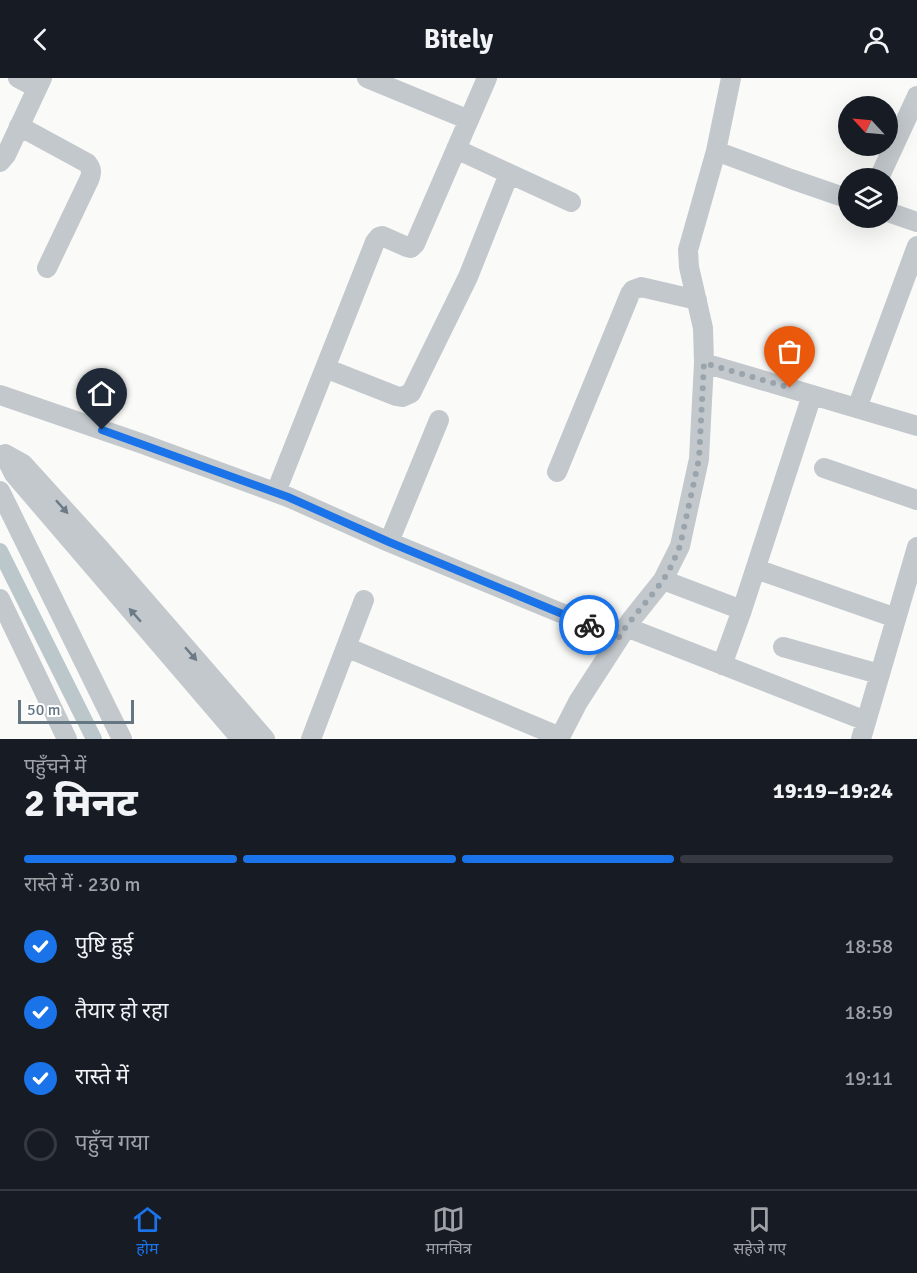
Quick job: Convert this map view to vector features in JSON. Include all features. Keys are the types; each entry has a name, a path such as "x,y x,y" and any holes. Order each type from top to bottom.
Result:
{"street":[{"path":"0,162 6,155 40,83 18,78"},
{"path":"367,78 469,120"},
{"path":"276,492 375,242 382,236 411,248 415,244 487,78"},
{"path":"346,647 560,738 578,702 622,632 663,580 680,546 699,459 704,363 703,328 689,267 688,250 716,151 730,78"},
{"path":"884,168 917,96"},
{"path":"19,126 87,163 92,173 47,268"},
{"path":"456,149 572,202"},
{"path":"716,151 838,195"},
{"path":"325,368 396,396 402,397 411,393 468,277 508,174"},
{"path":"898,215 917,222"},
{"path":"857,408 917,246"},
{"path":"556,472 633,290 641,287 697,300"},
{"path":"704,363 917,426"},
{"path":"0,395 276,492 389,542 622,632 722,665 864,730 896,618 912,587 917,548"},
{"path":"722,665 812,395"},
{"path":"389,542 440,420"},
{"path":"2,452 14,474 241,739"},
{"path":"2,452 23,464 265,739"},
{"path":"824,468 917,500"},
{"path":"0,491 122,739"},
{"path":"756,568 896,618"},
{"path":"663,580 742,610"},
{"path":"0,599 67,739"},
{"path":"311,739 364,600"},
{"path":"783,647 879,674"}],"waterway":[{"path":"0,551 94,739"}],"way so far":[{"path":"589,625 619,637 663,580 680,546 699,459 704,363 790,388"}],"route":[{"path":"102,430 288,497 389,542 589,625"}]}
